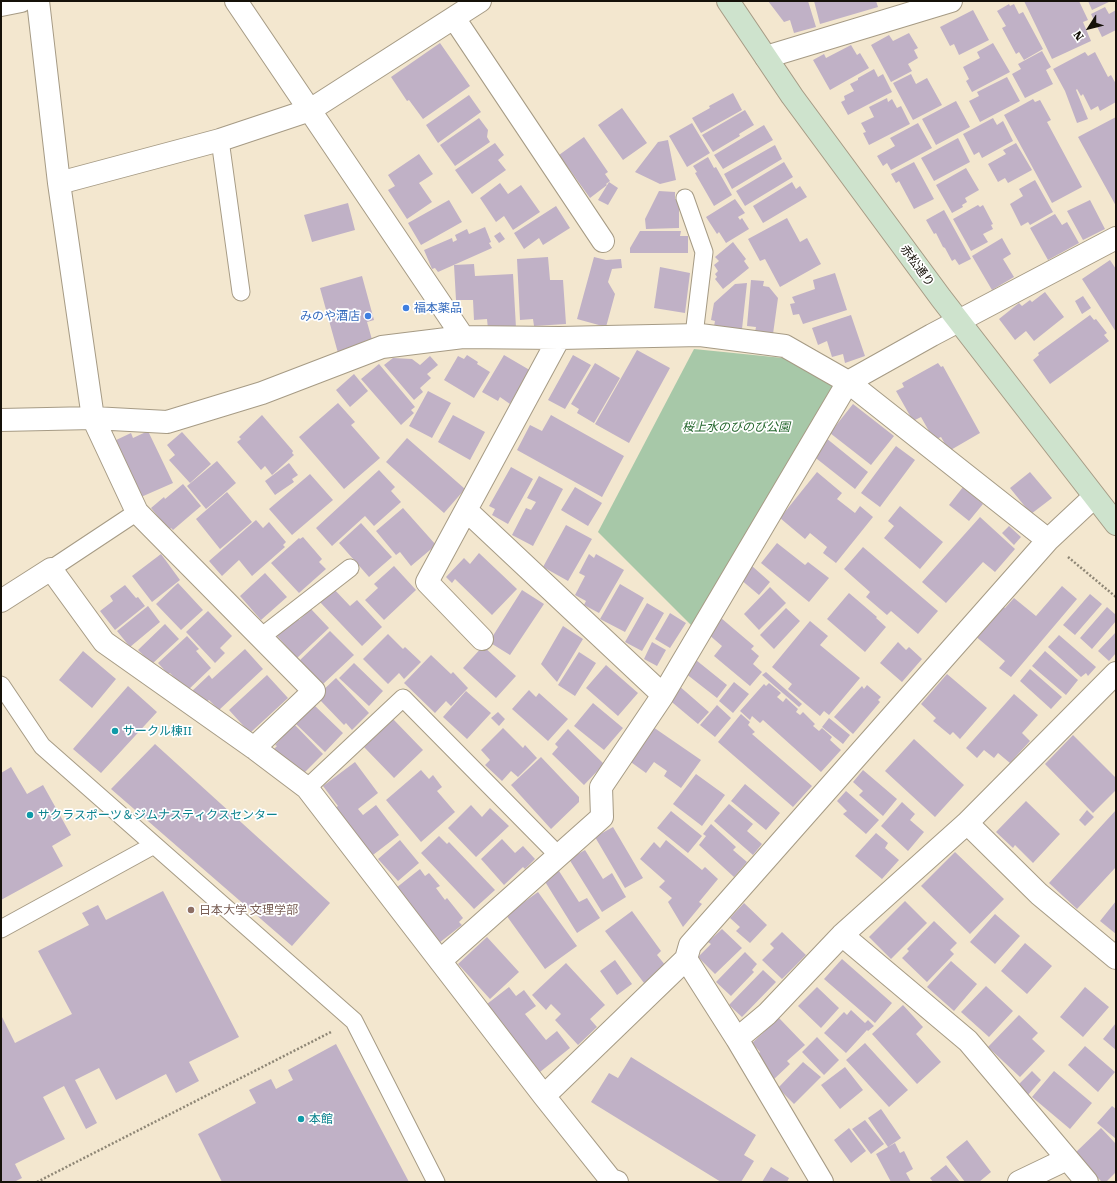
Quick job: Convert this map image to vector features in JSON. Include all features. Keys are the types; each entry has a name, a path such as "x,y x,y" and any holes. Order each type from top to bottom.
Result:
{"street":[{"path":"1,5 21,1"},
{"path":"38,1 59,183 93,418 137,512 314,691 254,748"},
{"path":"236,1 463,337"},
{"path":"59,183 220,140 310,110 480,1"},
{"name":"赤松通り","path":"728,1 792,96 958,321 1116,524"},
{"path":"766,57 951,1"},
{"path":"454,18 603,241"},
{"path":"440,961 602,817 601,788 663,695 848,382 958,321 1116,238"},
{"path":"1,420 93,418 167,422 262,393 382,347 463,337 559,338 694,335 785,346 848,382 1048,540"},
{"path":"482,639 427,582 559,338"},
{"path":"544,1096 686,959 690,945 1048,540 1094,497"},
{"path":"466,510 663,695"},
{"path":"1,601 51,569 104,642 254,748 307,788 544,1096 611,1180 617,1182"},
{"path":"737,1040 767,1014 842,935 967,824 1116,673"},
{"path":"967,824 1039,894 1116,958"},
{"path":"842,935 968,1041 1087,1182"},
{"path":"686,959 737,1040 822,1182"},
{"path":"1018,1182 1067,1159"}],"lane":[{"path":"220,140 242,292"},
{"path":"685,198 704,252 694,335"},
{"path":"51,569 137,512"},
{"path":"261,637 350,568"},
{"path":"1,685 42,746 354,1021 436,1182"},
{"path":"307,788 403,698 558,855"},
{"path":"1,929 154,845"}],"path":[{"path":"1048,540 1116,597"},
{"path":"37,1182 354,1021"}],"green space":[{"name":"桜上水のびのび公園","path":"694,349 783,358 839,384 696,630 598,532"}],"building":[{"path":"768,1 808,1 816,27 794,33 790,20 784,22"},
{"path":"814,1 876,1 878,7 820,24"},
{"path":"1024,1 1079,1 1088,20 1083,22 1091,41 1052,59"},
{"path":"1088,1 1111,1 1092,10"},
{"path":"1009,4 1010,6 1014,4 1019,14 1023,12 1043,49 1024,60 1019,52 1016,54 1002,28 1006,26 997,11"},
{"path":"1105,7 1109,14 1116,10 1116,30 1102,37 1091,14"},
{"path":"973,10 989,40 959,55 954,44 950,46 940,27"},
{"path":"909,33 918,48 914,50 918,58 908,64 912,71 891,82 871,45 889,35 893,41"},
{"path":"440,43 470,86 423,119 409,100 407,101 391,77"},
{"path":"993,43 1010,72 972,92 966,81 969,79 963,67 980,58 977,52"},
{"path":"851,45 857,55 860,53 869,68 830,90 813,60 824,54 826,58"},
{"path":"1042,51 1051,67 1046,70 1053,84 1025,98 1012,74 1021,69 1018,64"},
{"path":"1085,52 1088,56 1095,52 1108,77 1111,75 1116,84 1116,102 1100,111 1098,106 1091,110 1083,94 1081,96 1077,89 1076,90 1088,119 1077,123 1065,91 1053,69"},
{"path":"874,69 878,77 883,74 892,92 848,115 841,102 845,100 844,96 854,91 850,84"},
{"path":"911,74 916,84 927,78 942,105 913,120 893,83"},
{"path":"1007,77 1020,101 980,122 969,101 979,96 977,92"},
{"path":"733,93 742,110 701,133 692,118 710,108 709,106"},
{"path":"469,95 481,112 438,143 426,125"},
{"path":"887,98 888,102 892,99 897,108 901,106 910,124 869,145 863,133 866,132 861,123 874,117 869,107"},
{"path":"1033,99 1035,102 1040,100 1051,120 1047,122 1082,187 1052,203 1004,115"},
{"path":"956,101 970,127 936,145 922,119"},
{"path":"622,108 647,143 623,160 598,125"},
{"path":"745,110 754,125 739,134 740,136 713,152 702,135"},
{"path":"1116,117 1116,206 1078,137"},
{"path":"479,118 488,130 487,137 490,142 455,166 440,145"},
{"path":"993,118 997,125 1003,121 1013,141 982,158 979,152 974,155 963,134"},
{"path":"692,123 710,153 687,167 669,136"},
{"path":"918,123 932,148 891,170 887,163 883,166 877,156 895,146 890,138"},
{"path":"764,125 773,140 723,169 714,155"},
{"path":"584,137 608,172 605,174 610,181 590,198 559,155"},
{"path":"958,138 970,162 934,181 921,158"},
{"path":"668,140 676,180 660,184 635,172 658,142"},
{"path":"495,143 504,155 498,160 506,170 472,194 455,170"},
{"path":"1016,143 1032,170 1008,183 1005,178 998,182 988,164 1006,154 1003,150"},
{"path":"775,145 782,159 732,189 724,174"},
{"path":"419,154 433,174 419,183 432,202 407,219 388,190 395,186 388,175"},
{"path":"708,157 714,168 716,167 732,195 714,206 695,173 697,172 693,166"},
{"path":"784,162 793,177 745,206 736,191"},
{"path":"914,162 934,199 914,209 899,181 896,183 891,174"},
{"path":"966,168 979,190 965,198 967,202 962,205 963,207 952,213 936,185"},
{"path":"1035,180 1053,212 1030,225 1028,222 1021,226 1010,204 1023,196 1019,189"},
{"path":"609,182 618,188 608,205 598,200"},
{"path":"792,182 796,189 800,186 807,197 763,223 753,206"},
{"path":"500,183 508,194 521,185 540,212 513,230 504,216 496,222 480,198"},
{"path":"659,191 675,192 675,199 679,199 679,228 646,229 645,219"},
{"path":"735,199 745,213 738,217 740,220 742,218 749,229 726,243 719,232 717,234 706,217"},
{"path":"449,200 462,222 421,245 408,223"},
{"path":"1090,200 1105,229 1083,240 1067,211"},
{"path":"348,203 355,230 312,242 304,215"},
{"path":"978,205 980,207 983,205 993,224 991,225 993,229 983,234 988,242 971,251 953,219"},
{"path":"556,206 570,228 543,245 539,238 524,249 514,233"},
{"path":"944,210 971,259 959,265 955,259 952,261 936,233 934,234 926,220"},
{"path":"1055,214 1062,225 1067,222 1079,243 1048,260 1030,228"},
{"path":"787,218 800,242 807,238 821,264 780,287 765,259 760,261 748,239"},
{"path":"485,227 491,242 489,243 492,248 438,272 435,268 432,269 424,250 452,238 453,242 457,240 455,235 467,229 469,234"},
{"path":"640,231 681,231 680,236 688,236 688,253 630,253 630,248"},
{"path":"500,232 505,239 499,243 494,236"},
{"path":"1002,238 1011,254 1003,259 1014,277 992,290 972,256"},
{"path":"733,242 746,259 744,261 749,268 723,289 715,279 717,277 715,274 718,271 714,265 719,261 715,257"},
{"path":"548,257 550,280 563,280 566,324 534,326 533,319 520,320 517,259"},
{"path":"594,257 606,260 621,259 622,268 612,269 608,282 615,294 606,327 577,319"},
{"path":"1110,260 1116,269 1116,332 1082,279"},
{"path":"474,264 475,276 513,274 516,328 488,329 487,319 474,320 473,300 456,300 454,265"},
{"path":"660,267 690,273 685,313 654,308"},
{"path":"835,273 847,310 803,324 799,314 793,315 790,304 795,303 792,297 815,289 813,280"},
{"path":"362,276 374,320 367,322 373,343 338,353 320,288"},
{"path":"751,280 764,281 763,286 769,287 778,298 773,334 755,332 756,327 747,326"},
{"path":"747,283 742,329 714,326 715,321 711,320 714,303 735,284"},
{"path":"1045,292 1064,317 1034,341 1026,331 1015,340 999,319 1019,303 1022,306 1030,300 1032,302"},
{"path":"1083,296 1091,308 1082,314 1075,301"},
{"path":"851,315 865,356 845,363 843,354 832,357 827,341 818,345 812,328"},
{"path":"1090,315 1094,320 1096,319 1107,333 1104,335 1109,341 1050,384 1033,360 1039,355 1038,353"},
{"path":"637,350 670,368 629,443 595,424"},
{"path":"467,355 478,362 477,364 490,372 474,398 444,380 458,356 464,359"},
{"path":"504,355 533,372 521,392 518,390 510,404 500,397 498,401 482,392"},
{"path":"573,355 591,365 565,409 548,400"},
{"path":"430,356 438,365 427,374 431,378 420,388 423,392 414,400 384,365 393,358 412,359 420,365"},
{"path":"595,363 620,378 594,423 577,413 579,409 571,404"},
{"path":"938,363 941,367 943,366 980,433 949,451 941,437 934,440 921,417 913,421 896,391 904,387 902,383"},
{"path":"379,364 415,407 411,410 414,413 401,425 361,379"},
{"path":"354,374 368,391 350,407 336,390"},
{"path":"428,391 451,403 432,438 409,426"},
{"path":"338,403 355,422 351,425 380,458 344,489 299,437"},
{"path":"853,404 894,436 871,465 830,433"},
{"path":"262,415 293,451 292,453 294,455 272,475 265,466 261,470 237,442 241,439 239,437"},
{"path":"453,415 485,432 470,460 438,442"},
{"path":"551,415 624,456 602,497 517,450 530,425 542,431"},
{"path":"148,431 173,483 141,497 114,441 131,433 133,438"},
{"path":"182,432 211,464 190,483 169,460 175,455 167,445"},
{"path":"407,438 465,489 444,513 386,462"},
{"path":"826,438 868,472 855,489 812,455"},
{"path":"896,446 915,460 880,507 861,493"},
{"path":"217,461 236,483 206,509 187,486"},
{"path":"289,463 298,475 292,479 294,482 275,495 265,481"},
{"path":"511,467 533,479 508,524 492,515 495,509 489,506"},
{"path":"379,470 395,487 391,491 401,502 374,526 365,516 332,546 316,528"},
{"path":"817,472 842,493 837,499 855,513 860,506 873,517 836,563 823,553 827,547 810,533 805,539 780,518"},
{"path":"1030,472 1052,498 1031,514 1010,488"},
{"path":"310,474 333,500 292,535 269,509"},
{"path":"539,476 563,489 533,546 512,535 526,508 531,510 536,502 527,498"},
{"path":"183,484 201,506 173,530 171,528 169,530 151,508"},
{"path":"575,487 602,503 588,526 561,510"},
{"path":"963,487 983,504 969,521 949,505"},
{"path":"227,492 252,522 220,549 196,519"},
{"path":"900,506 943,542 920,569 884,538 894,526 888,521"},
{"path":"403,508 436,545 411,566 400,552 396,555 376,531"},
{"path":"980,517 1015,549 995,572 983,562 946,603 922,582"},
{"path":"256,520 263,528 269,522 286,542 283,545 285,547 252,576 239,560 222,576 209,561"},
{"path":"361,523 392,557 369,577 339,543"},
{"path":"566,525 592,539 568,581 543,567"},
{"path":"1009,526 1021,537 1014,545 1002,533"},
{"path":"303,537 322,559 319,562 326,569 299,593 271,563 299,538 300,539"},
{"path":"777,543 805,565 808,562 829,578 809,602 761,563"},
{"path":"863,547 938,611 918,634 891,611 887,615 866,597 870,592 844,569"},
{"path":"479,553 517,589 492,615 455,579 452,583 446,577 464,558 470,564"},
{"path":"161,554 180,580 152,602 132,576"},
{"path":"589,554 594,558 596,554 624,570 599,613 584,605 586,601 575,595 585,576 579,573"},
{"path":"394,566 416,590 384,620 365,600 378,588 374,584"},
{"path":"752,566 770,582 759,595 740,579"},
{"path":"265,573 287,597 261,620 240,596"},
{"path":"178,583 203,610 181,630 156,604"},
{"path":"620,584 644,598 625,632 600,619"},
{"path":"125,585 145,606 115,630 100,611 113,601 110,596"},
{"path":"1062,586 1077,599 1011,677 999,668 1005,661 974,635 1000,604 1005,608 1014,598 1036,616"},
{"path":"770,587 786,603 759,630 744,614"},
{"path":"333,588 350,606 357,600 382,627 362,646 319,601"},
{"path":"522,590 544,604 510,655 489,642"},
{"path":"849,593 877,617 876,618 886,627 865,652 827,619"},
{"path":"1090,594 1102,604 1075,635 1063,625"},
{"path":"647,603 664,613 642,651 625,642"},
{"path":"148,606 160,622 130,647 117,631"},
{"path":"1107,607 1116,615 1116,621 1092,649 1080,638"},
{"path":"786,608 800,621 774,649 760,635"},
{"path":"311,609 329,628 297,658 277,636 297,617 299,620"},
{"path":"208,611 232,636 220,648 225,653 215,663 186,632"},
{"path":"670,613 686,623 670,648 655,639"},
{"path":"721,618 754,646 751,649 759,656 753,664 762,672 750,686 714,656 722,646 708,634"},
{"path":"810,621 828,636 820,645 860,678 829,715 824,711 820,716 788,689 792,684 772,667"},
{"path":"165,624 179,639 152,664 138,650"},
{"path":"563,626 583,639 557,682 541,664"},
{"path":"330,631 354,655 322,685 299,661"},
{"path":"1116,632 1116,653 1109,661 1098,651"},
{"path":"388,634 403,649 405,647 421,662 404,679 399,673 388,684 363,659"},
{"path":"1059,635 1096,667 1088,676 1086,673 1081,677 1048,647"},
{"path":"187,636 199,649 196,651 211,668 187,691 158,663"},
{"path":"652,642 666,650 657,666 644,659"},
{"path":"898,642 906,650 909,647 922,659 902,682 880,663"},
{"path":"483,646 516,676 496,698 463,668"},
{"path":"245,649 263,669 219,710 209,700 205,703 191,692 209,675 212,679"},
{"path":"83,651 116,679 92,708 59,680"},
{"path":"1045,651 1078,680 1066,695 1032,666"},
{"path":"579,652 596,663 575,696 558,685"},
{"path":"431,655 451,674 453,672 468,688 451,706 446,701 435,713 404,683"},
{"path":"696,660 727,685 717,698 685,673"},
{"path":"354,663 383,691 369,706 339,678"},
{"path":"606,665 638,693 618,716 586,688"},
{"path":"1030,669 1062,697 1051,709 1020,681"},
{"path":"766,672 802,704 799,707 762,675"},
{"path":"947,674 987,708 960,739 953,732 950,735 933,721 936,718 921,704"},
{"path":"267,675 288,698 250,733 229,710"},
{"path":"336,678 369,713 352,730 346,723 344,725 320,700 324,696 320,693"},
{"path":"734,682 749,694 733,713 719,701"},
{"path":"769,683 781,693 777,697 783,702 786,698 798,709 796,712 800,715 803,712 815,724 813,726 819,731 822,728 832,737 830,740 841,750 821,772 763,720 760,723 752,716 750,720 740,711 764,684 766,686"},
{"path":"678,685 709,712 698,724 667,698"},
{"path":"867,685 881,697 878,700 880,702 853,734 834,717 862,686 864,689"},
{"name":"サークル棟II","path":"128,686 157,712 101,773 73,749"},
{"path":"529,690 536,697 539,693 568,719 548,741 512,709"},
{"path":"466,691 491,713 467,739 443,717"},
{"path":"1014,694 1038,715 1022,733 1030,741 1010,763 998,753 994,758 984,750 977,758 966,748"},
{"path":"593,703 623,728 604,750 574,726"},
{"path":"314,705 343,733 325,752 296,724"},
{"path":"717,705 731,718 715,737 700,725"},
{"path":"498,712 505,719 499,726 491,718"},
{"path":"741,714 750,722 748,725 755,732 752,734 812,786 793,807 718,742"},
{"path":"829,718 850,735 843,744 822,727"},
{"path":"393,719 423,750 394,778 364,747"},
{"path":"292,722 323,754 303,774 273,750 277,746 275,745 287,732 284,729"},
{"path":"653,727 701,760 681,788 664,776 667,771 654,762 646,773 628,760"},
{"path":"503,728 523,748 525,745 537,758 518,777 511,771 502,781 485,765 490,760 481,750"},
{"path":"568,729 604,764 584,785 552,754 558,747 555,744"},
{"path":"1073,735 1116,778 1116,790 1093,813 1045,764"},
{"path":"914,739 964,785 935,817 885,771"},
{"path":"155,744 330,903 292,946 111,789"},
{"path":"541,757 579,797 579,802 551,829 511,785"},
{"path":"355,762 378,793 358,809 363,815 376,805 399,835 369,858 332,810 338,806 323,786"},
{"name":"サクラスポーツ＆ジムナスティクスセンター","path":"11,767 27,794 43,785 71,835 52,846 63,866 1,900 1,773"},
{"path":"421,770 429,779 433,775 442,787 437,791 455,812 421,842 386,800"},
{"path":"863,770 897,799 883,816 859,795 863,791 853,782"},
{"path":"696,774 725,795 702,826 673,804"},
{"path":"745,784 780,813 766,830 731,801"},
{"path":"846,791 879,820 866,834 843,814 847,811 837,801"},
{"path":"1026,801 1060,834 1033,863 1015,845 1013,848 996,832"},
{"path":"902,802 915,814 910,820 924,832 908,851 881,826"},
{"path":"729,804 753,824 747,831 762,844 753,855 714,821"},
{"path":"471,805 482,817 490,808 509,826 476,857 448,828"},
{"path":"1087,810 1094,817 1085,826 1079,820"},
{"path":"1116,810 1116,867 1077,909 1049,883"},
{"path":"671,811 702,836 688,853 657,828"},
{"path":"711,824 736,847 733,850 747,862 734,877 699,845 706,836 703,834"},
{"path":"613,827 643,878 625,888 595,837"},
{"path":"876,833 888,843 885,848 899,860 882,879 855,856"},
{"path":"439,836 447,844 449,842 495,890 474,909 421,853"},
{"path":"502,839 515,853 523,846 535,859 525,869 523,867 504,885 481,859"},
{"path":"400,840 419,863 398,881 378,859"},
{"path":"666,840 702,870 705,867 718,879 699,902 702,904 683,927 668,902 672,898 659,887 665,881 640,859 654,842 660,848"},
{"path":"585,850 603,879 612,873 626,897 602,912 569,859"},
{"path":"955,852 1004,899 970,934 921,886"},
{"path":"420,869 425,876 429,873 440,886 436,888 445,900 447,898 463,918 459,922 462,925 439,943 396,888"},
{"path":"559,871 579,902 587,898 600,918 577,933 544,880"},
{"path":"163,891 239,1037 189,1062 199,1081 176,1093 166,1074 116,1100 99,1068 75,1080 97,1123 86,1129 64,1086 43,1097 65,1139 15,1164 22,1178 14,1182 3,1182 1,1178 1,1015 15,1043 72,1014 38,951 89,925 82,913 98,905 106,920"},
{"path":"538,892 577,946 545,969 506,915"},
{"path":"905,901 927,923 891,959 869,937"},
{"path":"1116,901 1116,934 1100,921"},
{"path":"744,903 767,925 750,943 736,931 740,927 730,918"},
{"path":"632,911 661,951 657,955 666,966 644,983 605,931"},
{"path":"995,914 1020,936 995,964 970,942"},
{"path":"934,921 957,943 950,950 954,954 927,982 902,958 909,951 907,949"},
{"path":"722,929 742,948 715,974 698,957 711,944 708,942"},
{"path":"782,932 806,955 782,979 762,960 774,948 770,944"},
{"path":"487,937 519,972 490,999 458,964"},
{"path":"1025,943 1052,966 1027,994 1001,971"},
{"path":"745,952 757,964 752,970 754,972 731,996 716,982"},
{"path":"842,959 892,1003 875,1023 824,979"},
{"path":"615,960 632,984 617,995 600,971"},
{"path":"951,961 977,984 954,1011 927,987"},
{"path":"566,963 605,1005 590,1019 597,1027 578,1045 555,1020 561,1014 551,1004 546,1010 532,995"},
{"path":"763,970 776,982 742,1017 729,1005"},
{"path":"986,986 1013,1011 989,1037 961,1012"},
{"path":"509,987 516,996 524,990 536,1006 525,1014 546,1040 557,1031 570,1048 540,1072 487,1004"},
{"path":"817,987 839,1008 821,1028 798,1006"},
{"path":"1085,987 1109,1007 1083,1037 1060,1017"},
{"path":"903,1005 923,1027 916,1034 941,1062 917,1084 872,1034"},
{"path":"851,1010 865,1023 868,1020 874,1026 868,1031 867,1030 846,1053 824,1033 844,1012 847,1015"},
{"path":"1019,1015 1038,1033 1032,1039 1045,1051 1020,1077 988,1047"},
{"path":"779,1018 805,1045 787,1061 790,1064 772,1081 757,1055 760,1052 752,1043"},
{"path":"1116,1023 1116,1050 1103,1039"},
{"path":"817,1037 839,1060 824,1075 802,1052"},
{"path":"865,1043 908,1090 889,1107 846,1060"},
{"name":"本館","path":"336,1044 409,1182 222,1182 198,1134 256,1103 249,1090 271,1079 276,1089 293,1080 288,1070"},
{"path":"1085,1046 1115,1072 1098,1092 1068,1065"},
{"path":"631,1057 756,1135 744,1155 754,1161 741,1182 721,1182 591,1102 609,1073 618,1078"},
{"path":"803,1062 821,1077 794,1104 778,1088"},
{"path":"845,1067 863,1090 840,1109 821,1085"},
{"path":"1032,1071 1041,1080 1027,1096 1017,1086"},
{"path":"1054,1071 1092,1103 1070,1129 1032,1097"},
{"path":"1112,1106 1116,1109 1116,1139 1097,1123"},
{"path":"881,1109 901,1138 888,1147 868,1118"},
{"path":"865,1120 884,1144 871,1154 852,1129"},
{"path":"849,1128 866,1151 851,1163 834,1140"},
{"path":"1101,1128 1116,1144 1116,1172 1106,1182 1102,1182 1074,1154"},
{"path":"967,1140 991,1172 979,1182 965,1182 946,1157"},
{"path":"895,1143 900,1153 904,1151 913,1169 906,1173 911,1182 891,1182 876,1154"},
{"path":"946,1165 960,1182 933,1182 930,1178"},
{"path":"771,1167 789,1178 787,1182 762,1182"}],"place":[{"name":"福本薬品","path":"406,308"},
{"name":"みのや酒店","path":"368,316"},
{"name":"サークル棟II","path":"115,731"},
{"name":"サクラスポーツ＆ジムナスティクスセンター","path":"30,815"},
{"name":"日本大学 文理学部","path":"191,910"},
{"name":"本館","path":"301,1119"}]}
